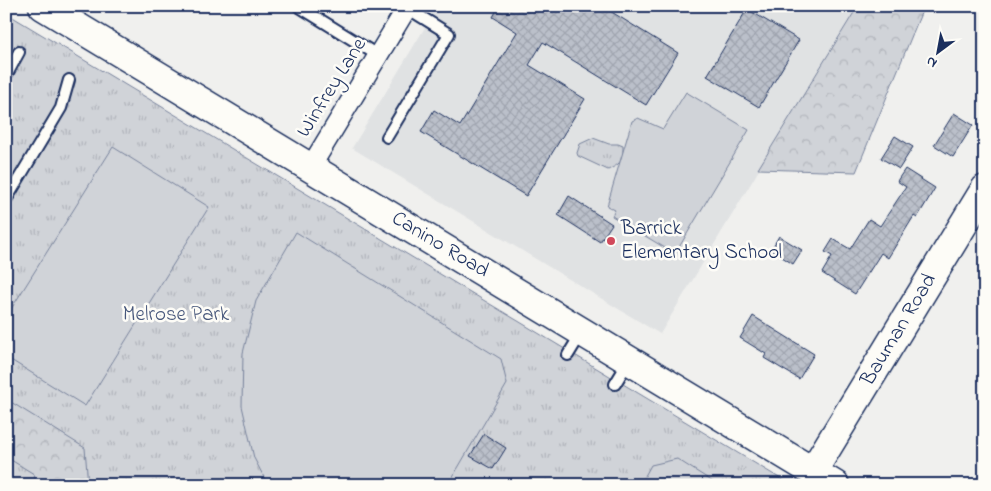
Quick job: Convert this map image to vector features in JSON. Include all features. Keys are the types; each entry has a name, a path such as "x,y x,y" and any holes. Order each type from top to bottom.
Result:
{"street":[{"name":"Canino Road","path":"43,6 824,478"},
{"name":"Winfrey Lane","path":"310,168 408,7"},
{"name":"Bauman Road","path":"824,478 985,189"}],"lane":[{"path":"298,6 379,56"},
{"path":"387,137 449,34 408,7"},
{"path":"6,76 20,52"},
{"path":"6,200 61,108 69,80"},
{"path":"568,355 583,332"},
{"path":"615,384 630,360"}],"shaded area":[{"name":"Barrick Elementary School","path":"438,6 858,6 660,334 352,148"}],"green space":[{"path":"858,6 924,6 856,172 758,169"},
{"name":"Melrose Park","path":"6,13 79,57 791,485 6,485"},
{"path":"686,92 749,130 675,254 612,216 615,210 607,206 632,121 638,118 663,129"},
{"path":"593,138 609,144 623,146 622,156 618,164 608,170 578,156 580,144"},
{"path":"113,147 209,207 85,406 6,357 6,317"},
{"path":"296,232 501,359 507,384 448,485 268,485 254,458 242,406 243,353 256,301"},
{"path":"6,399 85,448 88,485 36,485 34,474 6,457"},
{"path":"677,459 718,485 640,485 651,465"}],"building":[{"path":"499,6 602,6 678,53 646,105 543,42 529,65 585,99 526,196 421,132 434,110 460,126 517,32 493,17"},
{"path":"747,9 799,40 759,107 707,76"},
{"path":"954,113 973,125 953,157 934,145"},
{"path":"895,136 913,147 899,169 881,158"},
{"path":"905,169 935,188 917,218 914,216 888,258 881,253 855,294 822,273 832,256 825,252 833,239 850,249 869,219 880,226 906,187 897,181"},
{"path":"569,196 612,224 600,242 558,215"},
{"path":"779,236 802,250 793,264 771,250"},
{"path":"753,316 814,354 799,379 764,358 766,354 740,338"},
{"path":"484,434 506,448 493,469 470,456"}],"place":[{"name":"Barrick Elementary School","path":"611,241"}]}
